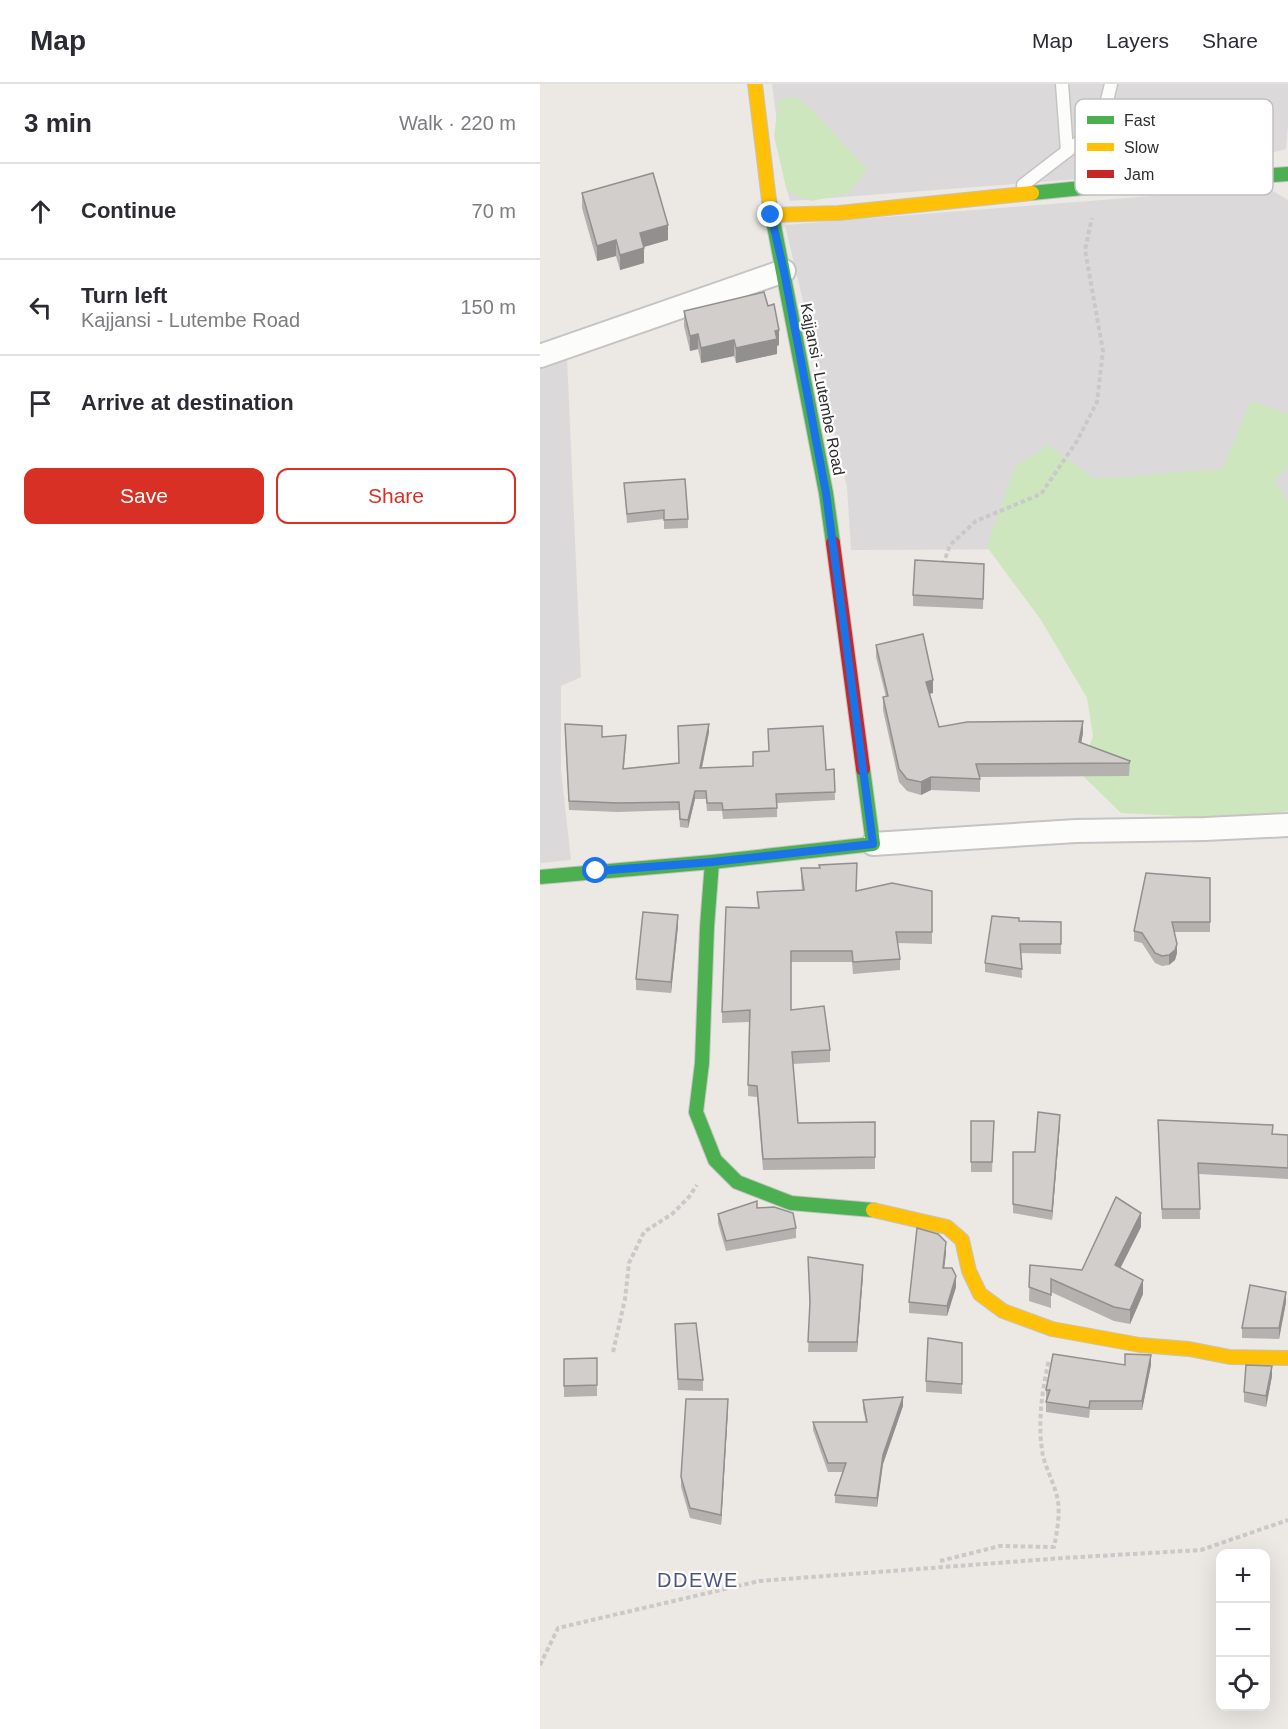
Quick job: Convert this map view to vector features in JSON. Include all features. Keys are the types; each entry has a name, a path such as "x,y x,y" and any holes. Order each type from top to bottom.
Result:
{"street":[{"name":"Kajjansi - Lutembe Road","path":"754,84 771,215 784,271 826,493 873,844"},
{"path":"1273,175 1288,174"},
{"path":"771,215 839,213 1075,189"},
{"path":"540,356 784,271"},
{"path":"540,877 712,862 873,844 1076,831 1288,825"},
{"path":"712,862 702,1063 696,1112 715,1160 736,1182 791,1203 880,1211 947,1227 962,1240 969,1271 980,1293 1003,1311 1052,1329 1140,1345 1189,1349 1230,1357 1288,1358"}],"lane":[{"path":"1062,84 1067,151"},
{"path":"1107,99 1111,84"},
{"path":"1010,195 1075,145"}],"path":[{"path":"943,565 950,545 976,521 1041,494 1077,441 1097,402 1103,351 1084,250 1099,195"},
{"path":"613,1353 625,1299 629,1263 644,1232 672,1214 689,1197 715,1160"},
{"path":"940,1561 1000,1546 1054,1547 1058,1530 1058,1501 1043,1456 1041,1427 1041,1397 1049,1359 1052,1329"},
{"path":"540,1665 558,1628 759,1581 1201,1550 1288,1520"}],"shaded area":[{"path":"772,84 1288,84 1286,149 1273,153 1273,99 1075,99 1075,179 790,201 784,179"},
{"path":"1273,191 1288,200 1288,548 851,550 847,487 785,225 1165,195 1273,195"},
{"path":"567,357 581,677 561,686 561,770 571,860 540,863 540,365"}],"green space":[{"path":"796,97 810,108 868,170 847,194 811,201 787,191 774,136 779,99"},
{"path":"1251,401 1288,414 1288,466 1275,481 1288,503 1288,811 1240,819 1121,813 1080,773 1093,736 1087,698 1041,620 987,547 1015,467 1048,445 1095,479 1222,469"}],"building":[{"path":"653,173 668,225 640,233 644,248 620,255 616,240 597,246 582,193"},
{"path":"764,292 768,306 774,304 779,330 775,331 777,339 736,348 734,340 701,348 698,334 690,336 684,311"},
{"path":"685,479 688,519 664,520 664,510 627,514 624,483"},
{"path":"915,560 984,564 983,599 913,595"},
{"path":"923,634 933,680 926,682 939,727 967,722 1083,721 1079,742 1130,761 1129,763 976,764 980,779 931,777 921,782 907,779 899,769 883,697 888,696 876,645"},
{"path":"565,724 602,726 602,737 626,735 623,769 679,763 678,726 709,724 700,768 753,766 753,752 769,751 768,729 823,726 826,770 834,769 835,792 776,794 777,808 723,810 722,803 707,803 706,791 695,791 688,820 680,819 679,802 569,801"},
{"path":"857,863 856,891 892,883 932,891 932,932 896,932 900,959 853,962 852,951 791,951 791,1010 824,1006 830,1050 792,1052 798,1123 875,1122 875,1157 763,1159 757,1086 748,1085 750,1010 722,1012 726,907 759,908 757,892 804,890 801,868"},
{"path":"1146,873 1210,878 1210,922 1172,922 1177,944 1175,950 1169,955 1162,956 1155,953 1142,933 1134,931"},
{"path":"643,912 678,915 671,982 636,979"},
{"path":"992,916 1019,918 1019,921 1061,922 1061,944 1020,944 1022,969 985,963"},
{"path":"1038,1112 1060,1115 1052,1211 1013,1204 1013,1152 1035,1152"},
{"path":"1158,1120 1273,1125 1272,1134 1288,1135 1288,1168 1198,1163 1200,1209 1162,1209"},
{"path":"971,1121 994,1121 992,1162 971,1162"},
{"path":"1116,1197 1141,1213 1115,1265 1143,1280 1130,1310 1114,1307 1051,1279 1051,1295 1029,1287 1030,1265 1082,1270"},
{"path":"757,1201 757,1208 774,1207 793,1213 796,1228 726,1241 718,1214"},
{"path":"917,1228 938,1234 946,1242 943,1268 952,1268 956,1276 947,1306 909,1302"},
{"path":"808,1257 863,1265 857,1342 808,1342 810,1302"},
{"path":"1250,1285 1286,1292 1279,1328 1242,1328"},
{"path":"696,1323 703,1380 678,1379 675,1324"},
{"path":"928,1338 962,1343 962,1384 926,1381"},
{"path":"1053,1354 1125,1365 1125,1354 1151,1355 1142,1401 1090,1401 1089,1408 1046,1402 1050,1390 1046,1390"},
{"path":"597,1358 597,1385 564,1386 564,1359"},
{"path":"1246,1365 1272,1366 1266,1396 1244,1392"},
{"path":"903,1397 883,1455 877,1498 835,1495 846,1463 828,1463 813,1422 867,1422 863,1400"},
{"path":"686,1399 728,1399 721,1515 690,1508 681,1477"}],"traffic: fast":[{"path":"1273,175 1288,174"},
{"path":"1032,193 1075,189"},
{"path":"769,200 826,493 833,543"},
{"path":"540,877 712,862 873,844 863,769"},
{"path":"712,862 702,1063 696,1112 715,1160 737,1182 791,1203 873,1210"}],"traffic: slow":[{"path":"755,84 769,200"},
{"path":"771,215 839,213 1032,193"},
{"path":"873,1210 947,1227 962,1240 969,1271 980,1294 1003,1311 1052,1329 1140,1345 1189,1349 1230,1357 1288,1358"}],"traffic: jam":[{"path":"833,543 863,769"}],"district":[{"name":"DDEWE","path":"698,1580"}],"route":[{"path":"596,871 712,862 873,844 826,493 784,271 771,215"}]}
